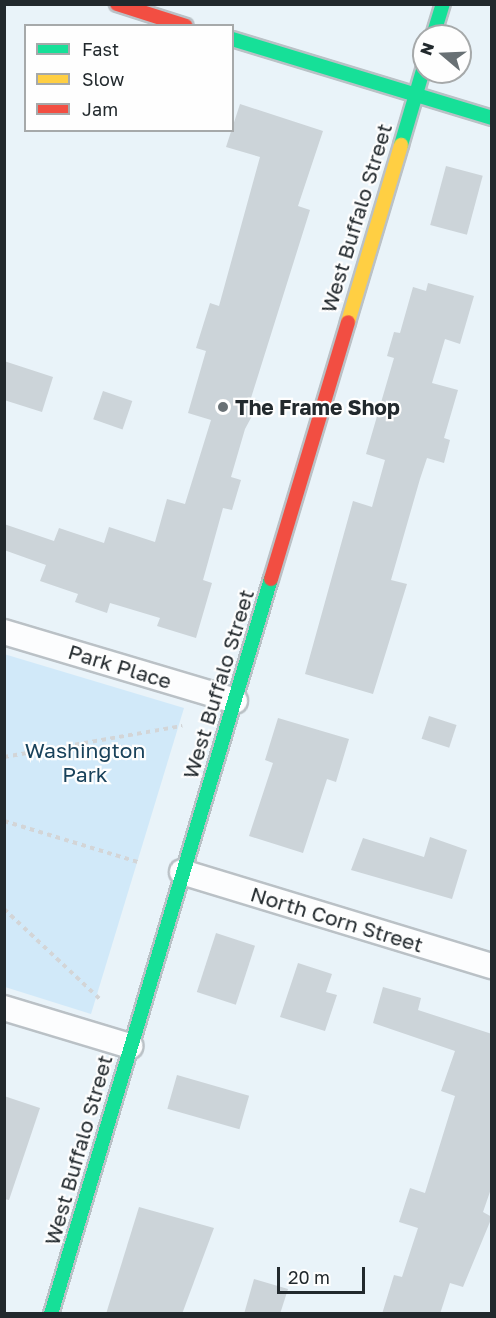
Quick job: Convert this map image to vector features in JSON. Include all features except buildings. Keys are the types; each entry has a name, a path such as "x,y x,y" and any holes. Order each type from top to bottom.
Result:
{"street":[{"path":"117,4 180,24"},
{"path":"436,24 442,4"},
{"path":"234,40 492,118"},
{"name":"West Buffalo Street","path":"51,1314 419,84"},
{"name":"Park Place","path":"4,632 235,701"},
{"name":"North Corn Street","path":"182,872 492,966"},
{"path":"4,1008 130,1046"}],"path":[{"path":"4,757 182,726"},
{"path":"4,821 141,863"},
{"path":"4,909 100,999"}],"green space":[{"name":"Washington Park","path":"4,654 184,708 91,1014 5,987"}],"traffic: fast":[{"path":"437,24 443,4"},
{"path":"234,40 492,118"},
{"path":"401,145 419,84"},
{"path":"51,1314 271,579"}],"traffic: slow":[{"path":"348,322 401,145"}],"traffic: jam":[{"path":"117,4 180,24"},
{"path":"271,579 348,322"}],"place":[{"name":"The Frame Shop","path":"223,407"}]}
